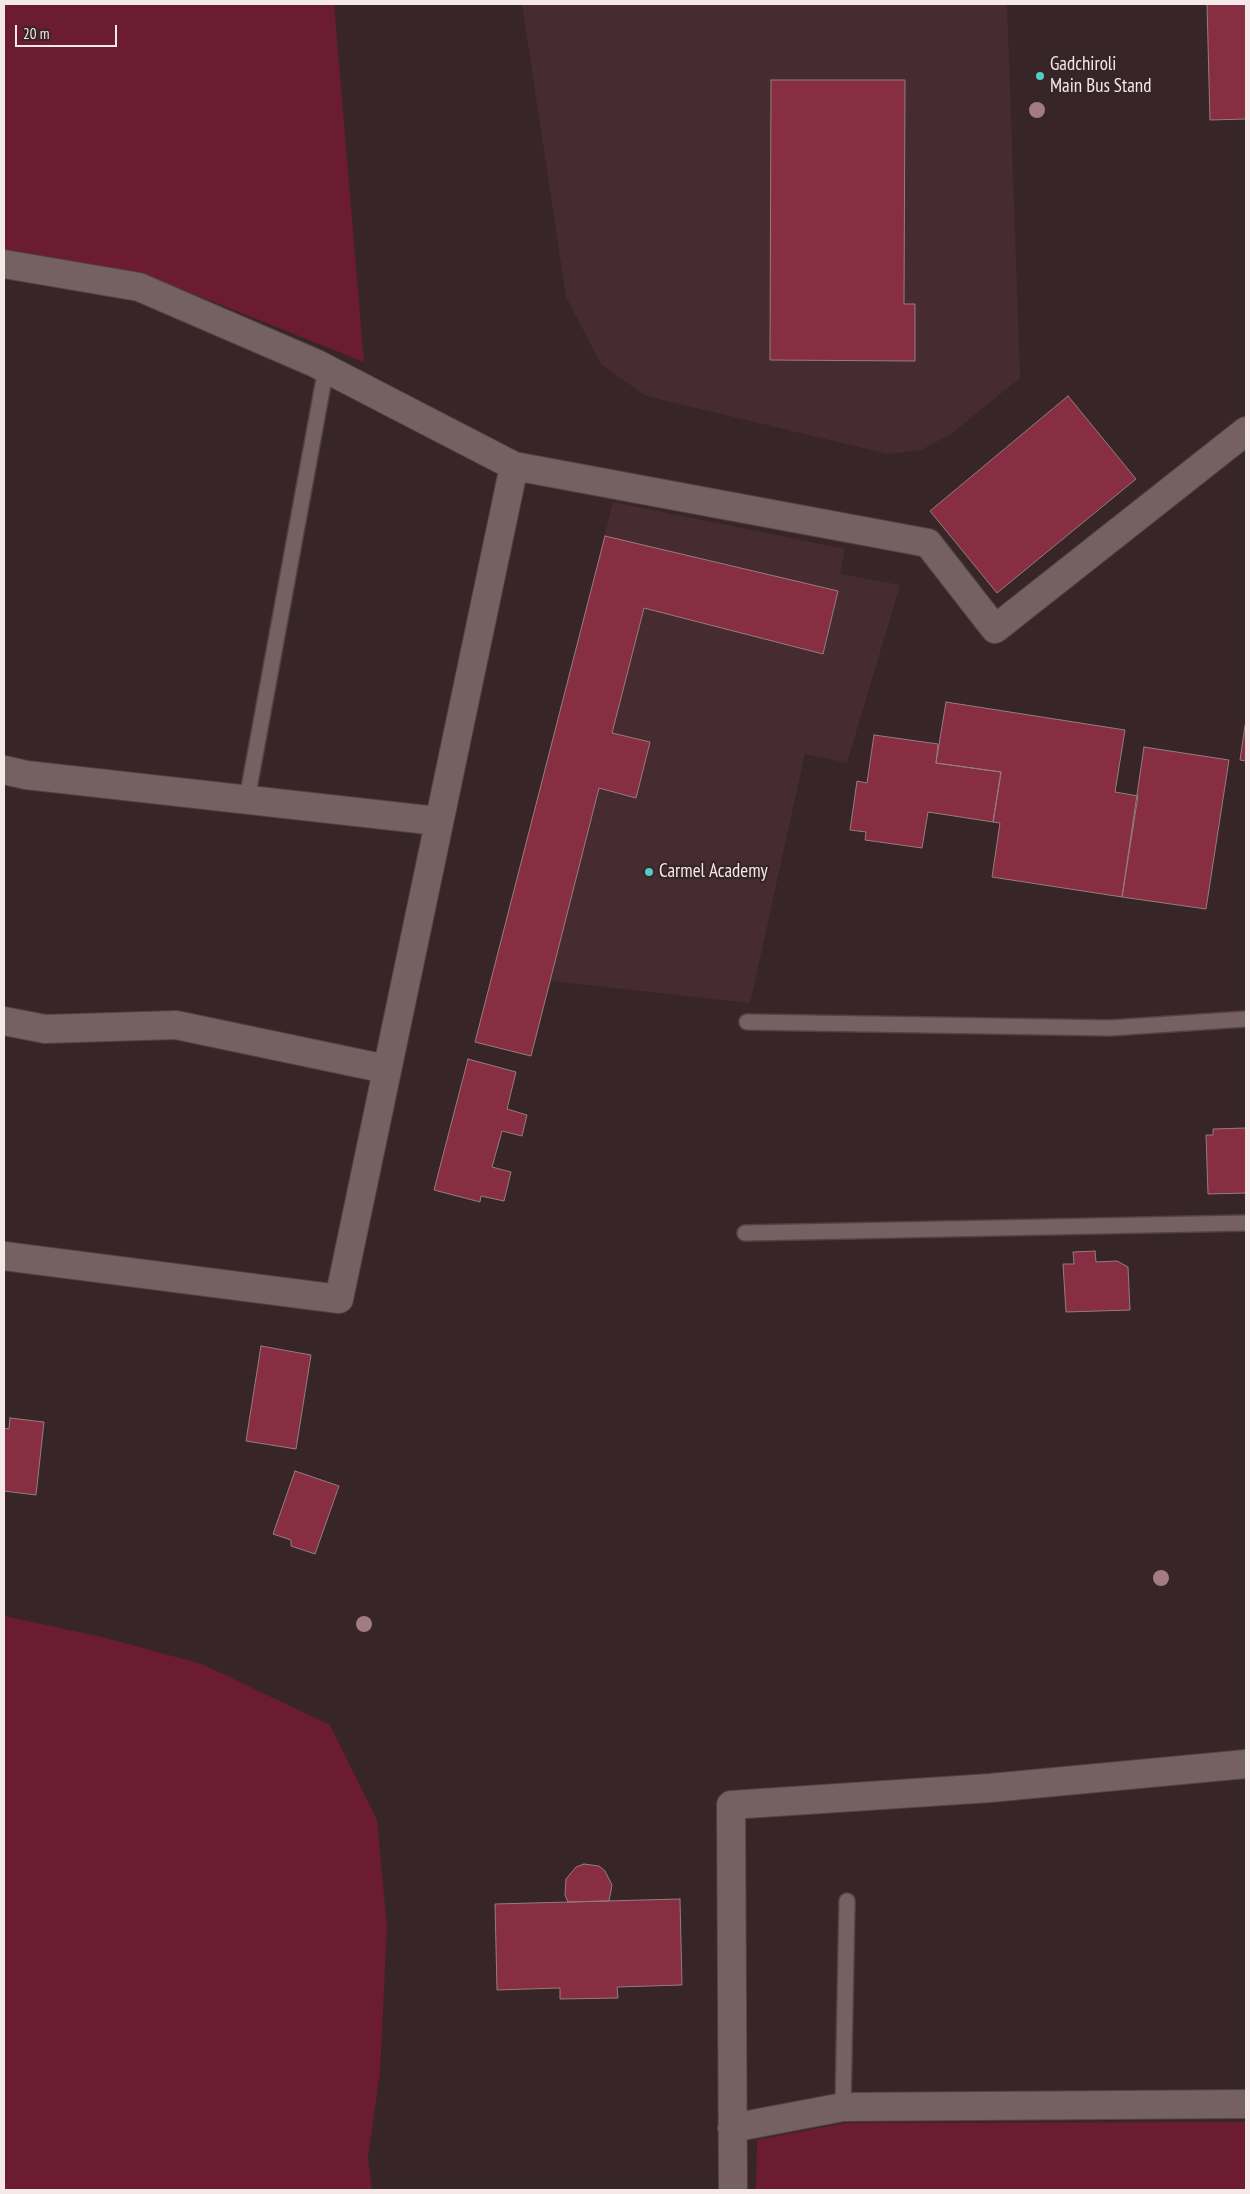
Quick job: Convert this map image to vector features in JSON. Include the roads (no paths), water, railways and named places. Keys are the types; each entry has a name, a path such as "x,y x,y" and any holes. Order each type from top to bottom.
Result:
{"street":[{"path":"4,264 139,287 326,368 514,466 928,543 995,629 1246,431"},
{"path":"4,1256 339,1299 514,466"},
{"path":"4,770 26,775 438,821"},
{"path":"4,1021 45,1029 176,1024 386,1069"},
{"path":"733,2190 731,1805 990,1788 1246,1764"},
{"path":"732,2128 843,2108 1246,2104"}],"lane":[{"path":"247,799 326,368"},
{"path":"747,1022 1110,1028 1246,1020"},
{"path":"745,1233 1246,1223"},
{"path":"843,2108 847,1902"}],"place":[{"name":"Gadchiroli Main Bus Stand","path":"1040,76"},
{"name":"Carmel Academy","path":"649,872"}]}
